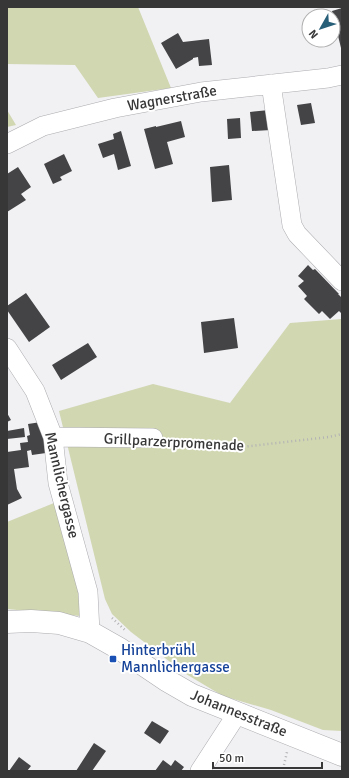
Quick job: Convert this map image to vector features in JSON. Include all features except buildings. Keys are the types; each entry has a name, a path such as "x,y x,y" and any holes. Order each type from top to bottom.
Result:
{"main road":[{"name":"Johannesstraße","path":"7,622 31,621 59,623 90,632 120,648 166,680 192,695 237,714 296,735 342,755"}],"street":[{"name":"Wagnerstraße","path":"7,144 43,126 116,108 201,92 328,78 342,75"},
{"path":"271,84 292,225 297,234 342,281"},
{"name":"Mannlichergasse","path":"7,348 35,391 53,437 58,483 88,592 90,632"},
{"name":"Grillparzerpromenade","path":"53,437 153,438"},
{"path":"200,771 237,714"}],"path":[{"name":"Grillparzerpromenade","path":"153,438 242,448 342,434"},
{"path":"284,765 287,751"}],"green space":[{"path":"7,7 138,7 171,88 98,98 75,65 7,64"},
{"path":"7,110 16,125 7,127"},
{"path":"342,319 342,731 323,730 271,710 223,696 186,674 131,632 112,614 105,599 59,411 153,384 230,403 290,323"},
{"path":"54,503 81,592 80,616 7,609 7,522"}],"place":[{"name":"Hinterbrühl Mannlichergasse","path":"113,659"}]}
